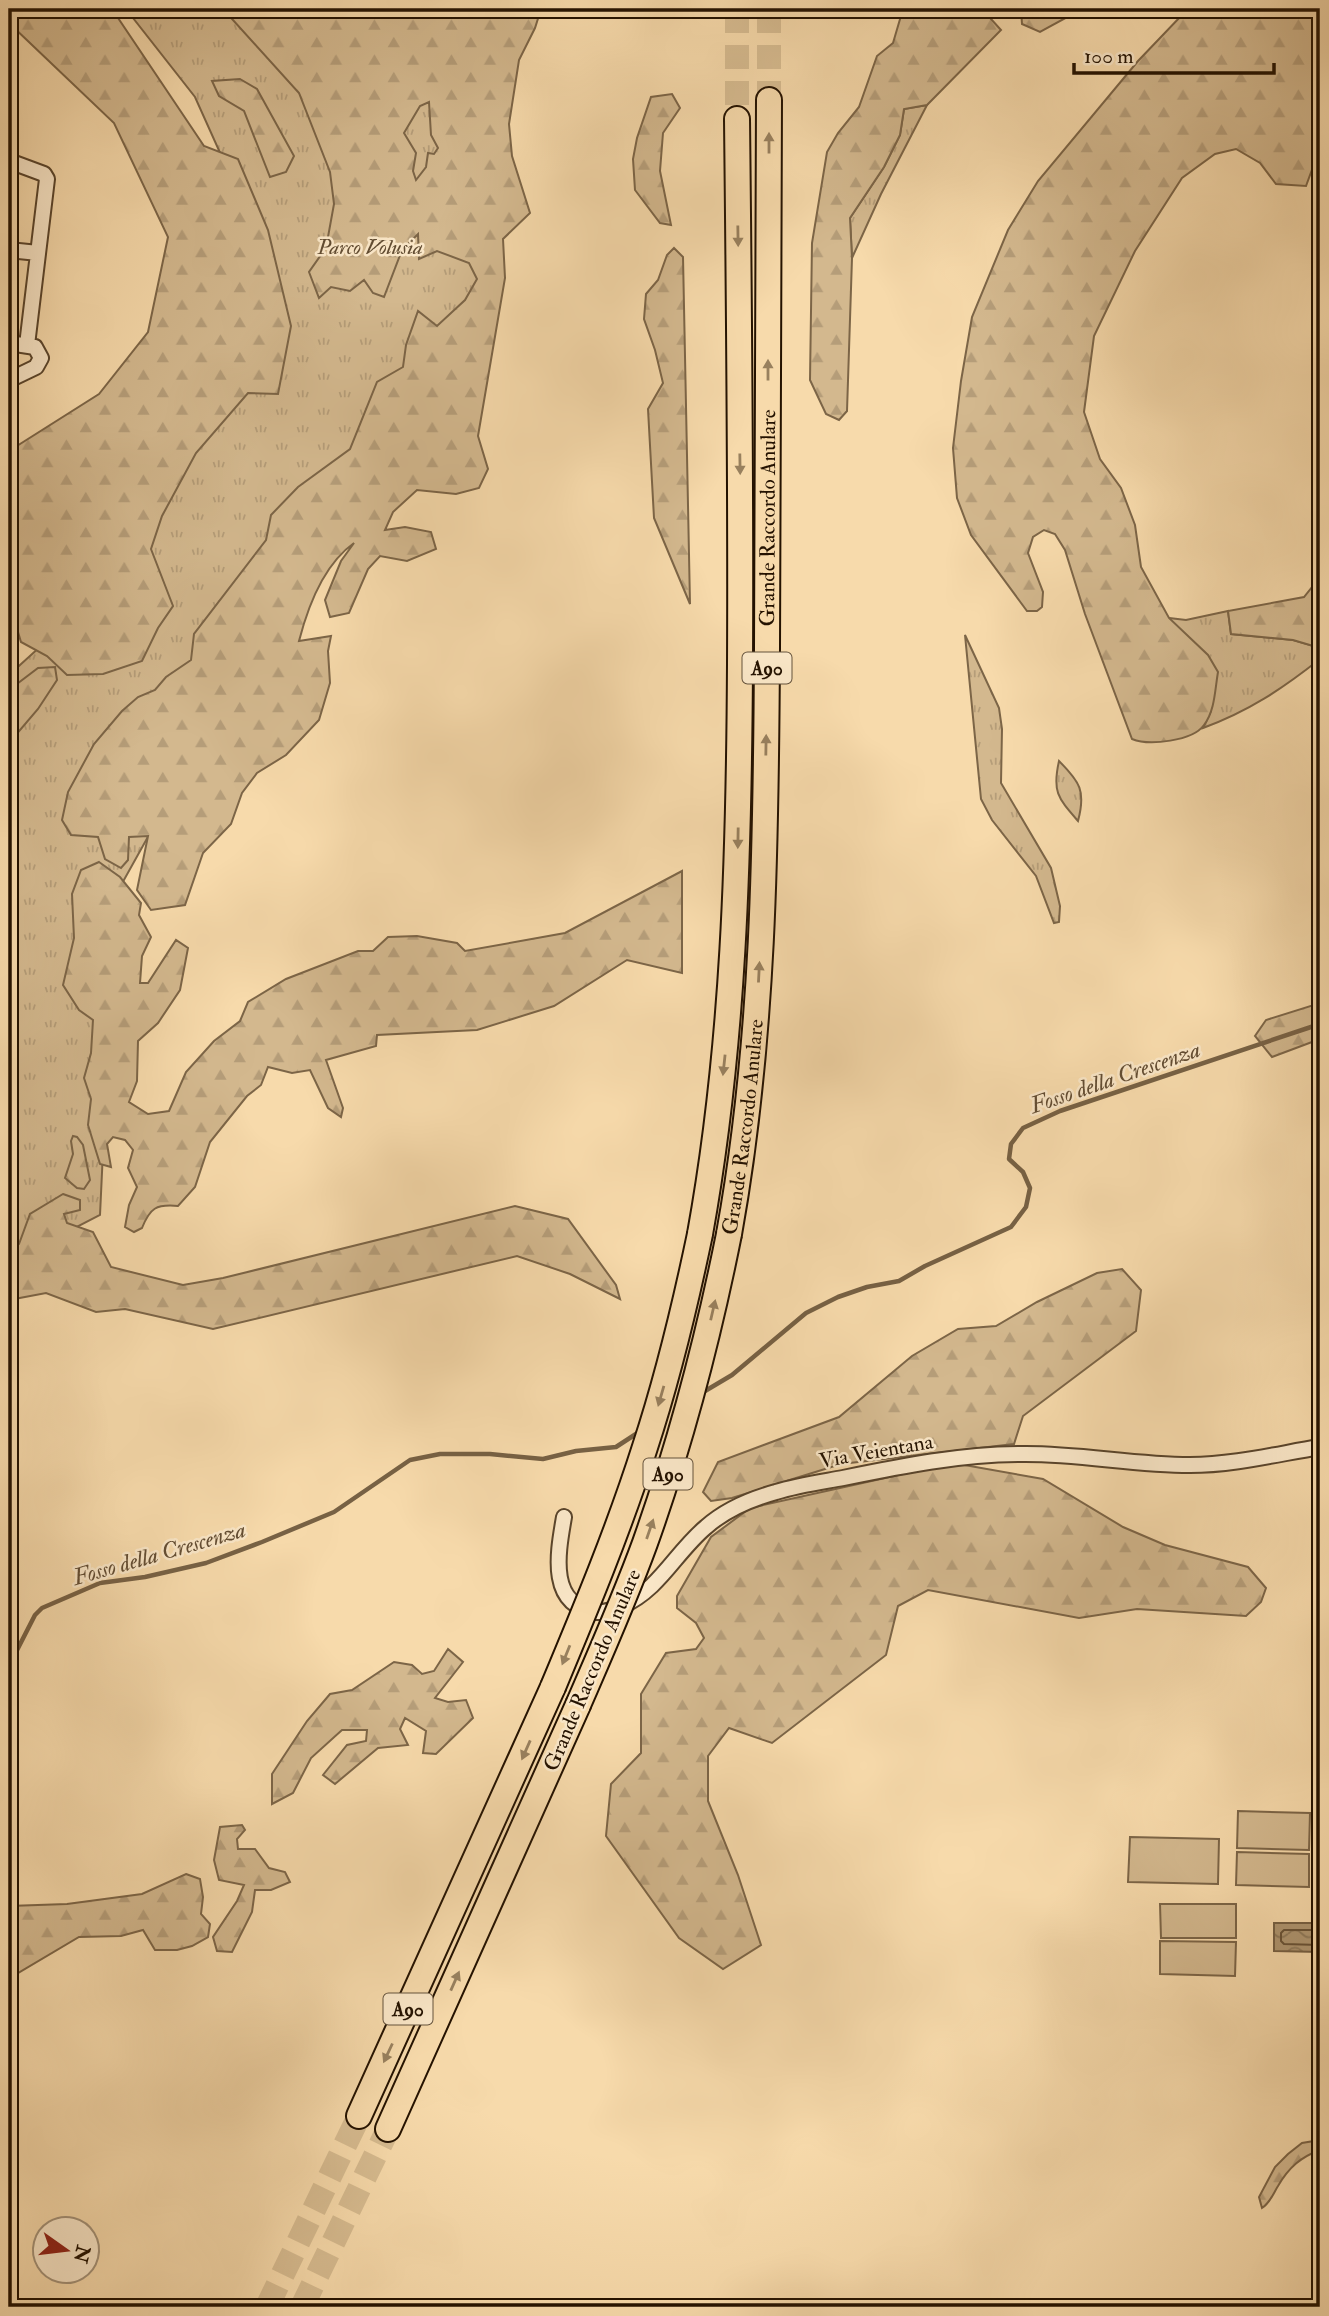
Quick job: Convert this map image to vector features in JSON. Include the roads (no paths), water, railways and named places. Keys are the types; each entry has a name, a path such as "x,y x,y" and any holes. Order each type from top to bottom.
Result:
{"highway":[{"name":"Grande Raccordo Anulare","path":"388,2129 578,1706 638,1562 664,1487 699,1368 742,1165 762,929 767,717 769,100"},
{"name":"Grande Raccordo Anulare","path":"359,2116 553,1687 606,1557 645,1447 676,1343 701,1234 724,1068 737,878 741,559 737,119"}],"street":[{"path":"9,160 46,175 27,345"},
{"path":"9,250 38,253"},
{"path":"9,343 37,349 41,358 36,367 9,380"},
{"name":"Via Veientana","path":"564,1517 559,1561 562,1587 567,1598 577,1605 602,1612 631,1602 652,1587 694,1538 714,1520 739,1505 776,1492 910,1465 992,1454 1040,1454 1154,1464 1202,1465 1320,1447"}],"water":[{"path":"1274,1923 1320,1923 1320,1952 1274,1951"}],"waterway":[{"name":"Fosso della Crescenza","path":"700,1394 732,1375 806,1313 838,1297 867,1287 899,1281 925,1266 1011,1227 1026,1207 1030,1188 1023,1172 1009,1159 1011,1144 1023,1128 1060,1111 1320,1024"},
{"name":"Fosso della Crescenza","path":"9,1660 14,1656 35,1615 42,1608 100,1583 145,1577 206,1563 262,1542 334,1512 410,1460 440,1454 490,1454 543,1459 576,1451 616,1447 639,1432"}],"tunnel":[{"path":"737,9 737,119"},
{"path":"769,9 769,100"},
{"path":"267,2307 359,2116"},
{"path":"302,2307 388,2129"}],"park label":[{"name":"Parco Volusia","path":"370,247"}]}
